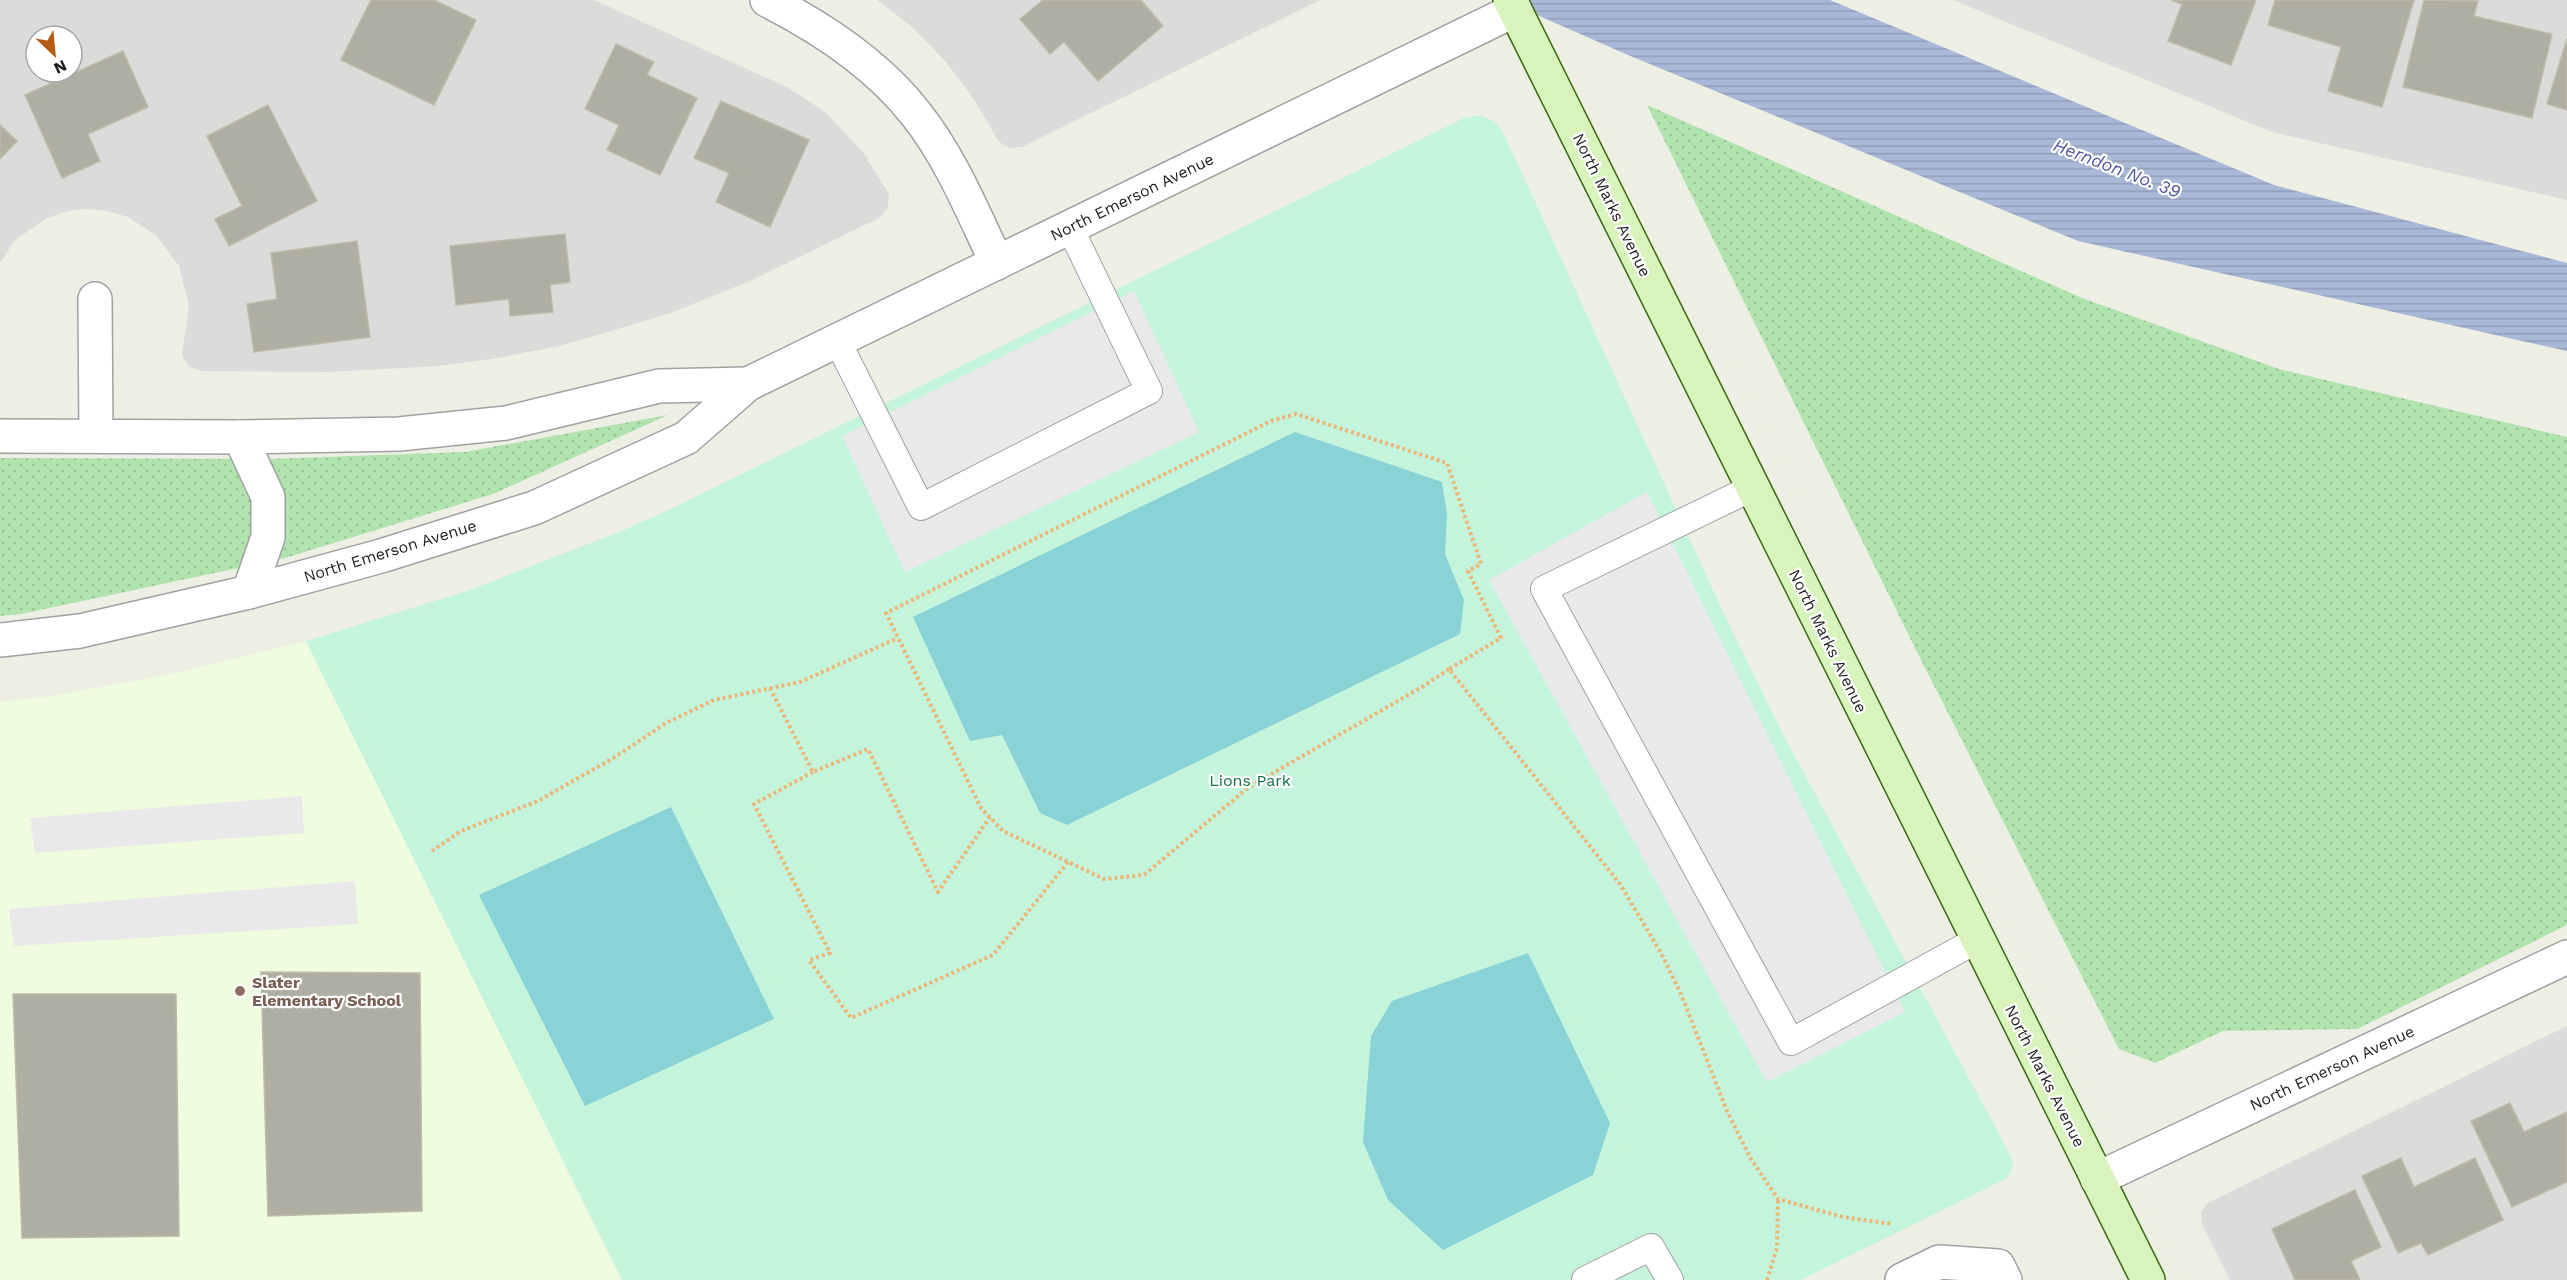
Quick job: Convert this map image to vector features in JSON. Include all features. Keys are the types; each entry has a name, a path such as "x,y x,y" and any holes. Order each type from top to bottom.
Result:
{"main road":[{"name":"North Marks Avenue","path":"1513,5 2148,1280"}],"street":[{"path":"768,0 831,38 874,70 916,114 952,172 997,263"},
{"name":"North Emerson Avenue","path":"0,640 80,631 249,592 381,556 534,508 686,438 748,384 1070,228 1513,5"},
{"path":"95,299 96,435"},
{"name":"North Emerson Avenue","path":"0,436 240,437 399,434 506,423 659,386 748,384"},
{"path":"240,437 268,497 268,537 249,592"},
{"name":"North Emerson Avenue","path":"2097,1179 2567,957"},
{"path":"1902,1280 1939,1262 1998,1266 2005,1280"}],"lane":[{"path":"837,340 921,507 1149,391 1070,228"},
{"path":"1752,488 1544,589 1791,1042 1977,940"},
{"path":"1585,1280 1651,1247 1670,1280"}],"path":[{"path":"1296,414 1447,463 1481,564 1468,571 1501,638 1449,669 1249,787 1144,875 1104,879 1003,831 981,808 886,613 1271,421 1296,414"},
{"path":"432,851 461,831 538,801 615,757 666,723 714,700 801,682 898,638"},
{"path":"1449,669 1620,884 1661,953 1706,1052 1727,1111 1751,1159 1778,1199 1777,1248 1767,1280"},
{"path":"770,688 813,772"},
{"path":"990,817 938,892 868,749 813,772 754,804 830,953 809,960 851,1018 993,955 1068,862"},
{"path":"1778,1199 1842,1217 1892,1224"}],"shaded area":[{"path":"0,0 594,0 787,87 825,112 863,152 889,194 888,207 881,217 750,281 668,314 560,346 491,359 439,366 328,372 202,371 189,367 182,355 189,306 179,266 157,236 128,217 88,209 68,211 47,218 15,240 0,263"},
{"path":"877,0 1320,0 1022,147 1010,148 999,142 974,99 946,62 911,26"},
{"path":"1953,0 2567,0 2567,200 2272,132"},
{"path":"1134,291 1199,432 905,572 842,436"},
{"path":"1295,432 1442,482 1447,514 1445,554 1464,600 1460,634 1067,825 1040,813 1002,735 970,741 913,617"},
{"path":"1647,492 1905,1012 1767,1082 1489,580"},
{"name":"Slater Elementary School","path":"306,641 622,1280 0,1280 0,702 52,696 176,673"},
{"path":"302,796 304,833 35,853 30,818"},
{"path":"671,807 774,1019 585,1106 479,895"},
{"path":"355,881 358,924 14,946 9,909"},
{"path":"1528,953 1610,1123 1593,1175 1443,1250 1388,1200 1363,1142 1371,1036 1392,1001"},
{"path":"2567,1026 2567,1280 2230,1280 2202,1224 2201,1212 2208,1203"}],"green space":[{"path":"1647,105 2082,298 2279,369 2567,437 2567,925 2357,1029 2223,1031 2155,1063 2119,1049 1917,652"},
{"name":"Lions Park","path":"1479,115 1494,121 1503,132 1723,612 1785,738 2012,1158 2013,1167 2009,1175 1801,1280 622,1280 306,641 467,591 624,530 1464,118"},
{"path":"668,415 493,494 285,558 21,614 0,616 0,458 268,459 465,452"}],"water":[{"name":"Herndon No. 39","path":"1503,0 1830,0 2274,185 2567,263 2567,351 2078,241 1628,55"}],"building":[{"path":"371,0 434,0 476,20 434,105 341,60"},
{"path":"1043,0 1141,0 1163,26 1098,81 1064,42 1050,54 1020,19"},
{"path":"2171,0 2256,0 2231,65 2168,41 2182,4"},
{"path":"2275,0 2414,0 2382,107 2328,91 2341,47 2268,25"},
{"path":"2424,0 2478,1 2474,16 2552,34 2532,118 2403,87"},
{"path":"2567,39 2567,110 2547,104"},
{"path":"616,44 654,62 647,75 697,98 660,175 607,150 619,125 585,109"},
{"path":"123,51 148,107 88,134 100,161 62,178 25,95 50,84 84,84 84,69"},
{"path":"721,101 809,140 770,227 716,202 729,173 694,158"},
{"path":"268,105 317,201 229,246 215,219 242,206 207,136"},
{"path":"0,125 17,141 0,159"},
{"path":"565,234 570,282 550,285 553,312 510,316 509,299 456,305 450,246"},
{"path":"357,241 370,337 254,352 247,304 277,299 271,253"},
{"path":"261,972 420,973 422,1211 268,1216"},
{"path":"13,994 176,994 179,1236 22,1238"},
{"path":"2510,1103 2524,1132 2567,1112 2567,1182 2512,1207 2471,1121"},
{"path":"2401,1158 2414,1187 2475,1158 2503,1220 2428,1255 2421,1243 2398,1253 2362,1176"},
{"path":"2355,1190 2381,1247 2351,1261 2360,1280 2295,1280 2272,1229"}],"place":[{"name":"Slater Elementary School","path":"240,991"}]}
